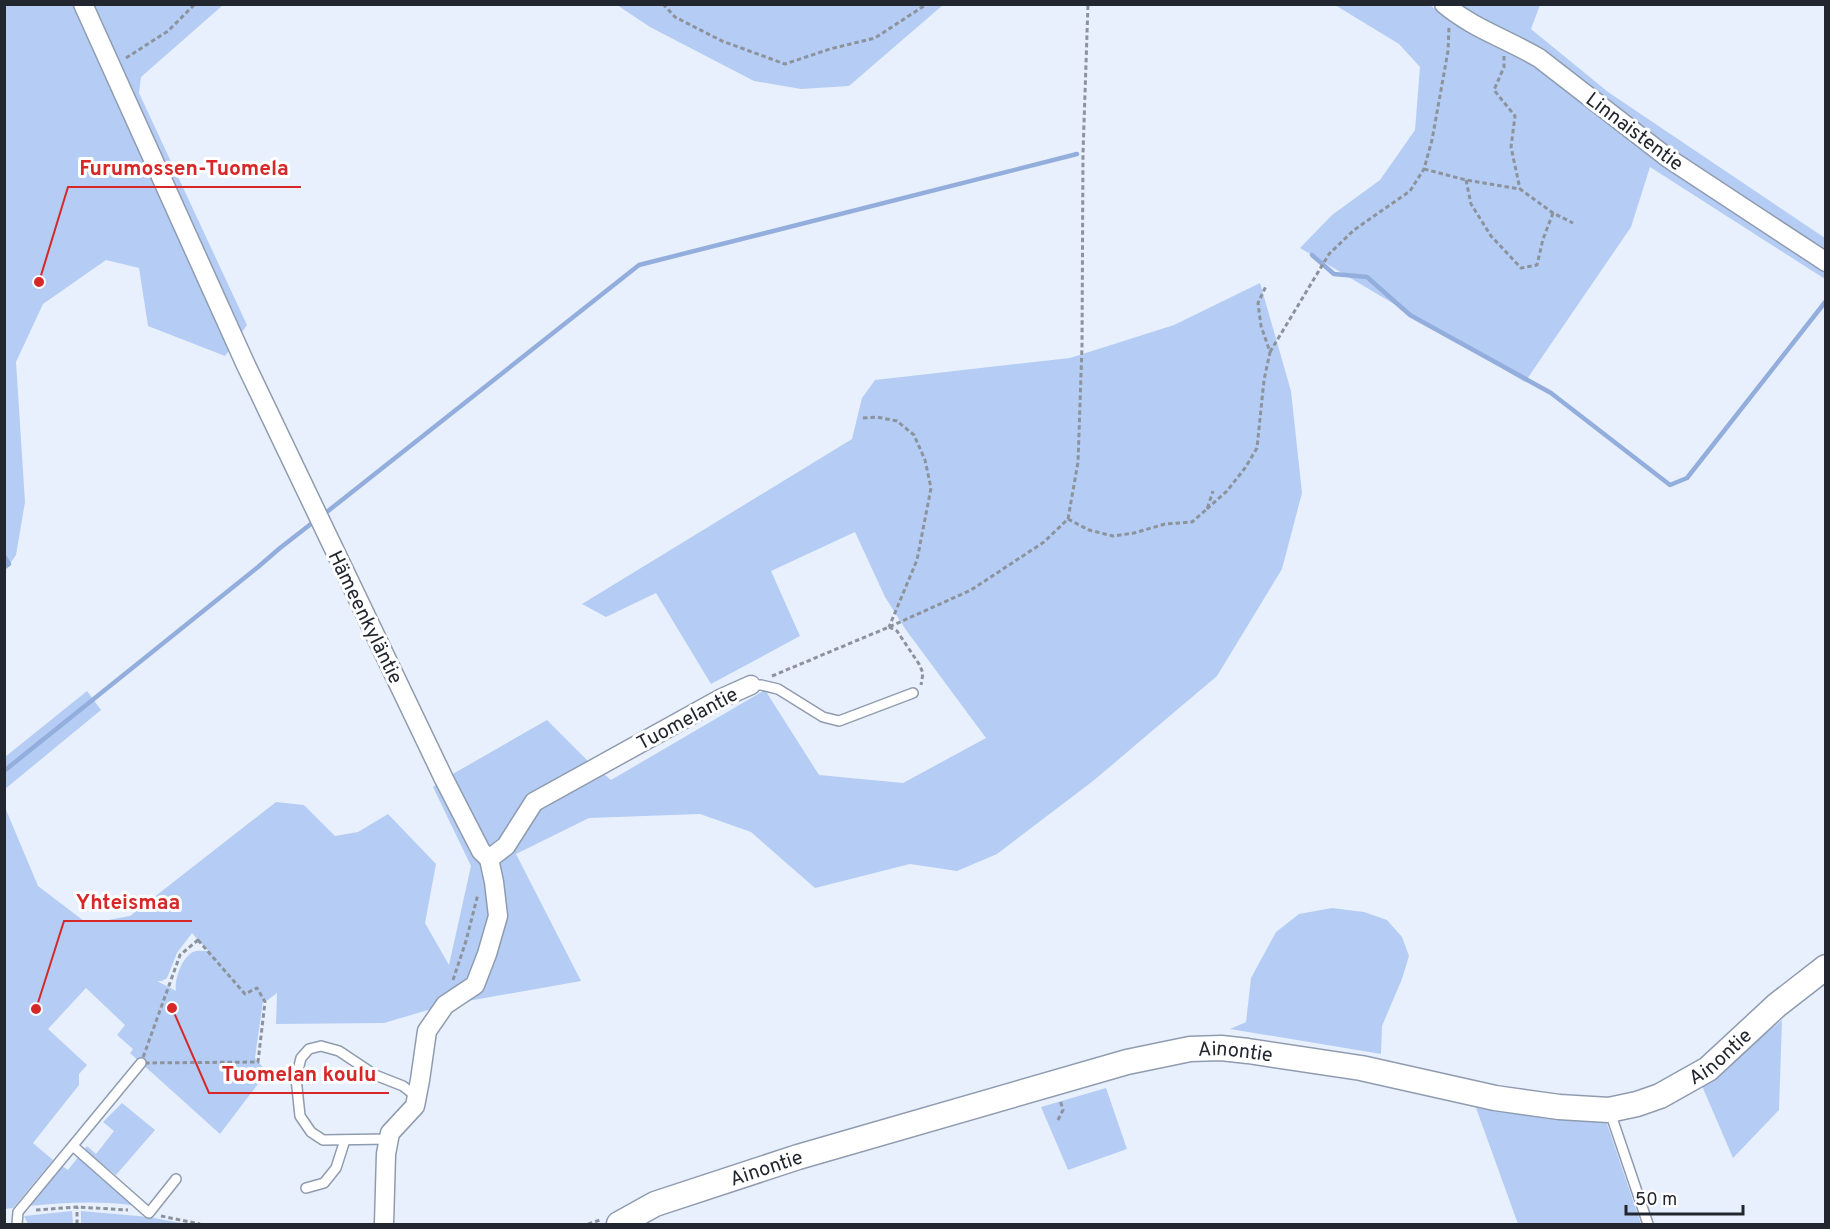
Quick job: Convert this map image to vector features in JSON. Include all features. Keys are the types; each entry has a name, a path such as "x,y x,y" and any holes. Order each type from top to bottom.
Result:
{"street":[{"name":"Hämeenkyläntie","path":"83,4 245,363 444,779 481,851 489,859 498,916 488,954 475,985 445,1005 427,1031 415,1106 390,1133 386,1154 384,1224"},
{"name":"Linnaistentie","path":"1447,7 1463,20 1506,39 1539,58 1668,158 1826,262"},
{"name":"Tuomelantie","path":"489,859 506,846 534,802 751,684"},
{"name":"Ainontie","path":"619,1224 655,1204 798,1157 1127,1062 1190,1049 1221,1048 1248,1051 1361,1068 1495,1098 1559,1107 1609,1110 1660,1096 1708,1069 1777,1005 1826,967"}],"lane":[{"name":"Tuomelantie","path":"751,684 778,689 823,717 839,721 913,693"},
{"path":"389,1139 323,1140 311,1132 300,1116 296,1078 301,1058 309,1049 321,1046 339,1051 375,1075 403,1086 417,1097"},
{"path":"17,1224 18,1212 141,1063"},
{"path":"1609,1110 1648,1224"},
{"path":"306,1188 324,1183 336,1168 345,1140"},
{"path":"73,1146 149,1213 176,1179"}],"path":[{"path":"112,67 168,31 195,4"},
{"path":"663,4 675,17 722,40 785,64 830,49 875,38 927,4"},
{"path":"751,684 890,627 971,590 1044,542 1068,519 1078,462 1088,4"},
{"path":"1068,519 1089,530 1113,537 1165,524 1192,522 1227,491 1245,468 1257,448 1264,380 1270,352 1329,254 1354,230 1410,191 1424,169 1432,140 1448,51 1447,7"},
{"path":"1506,39 1504,67 1494,90 1515,116 1511,147 1520,189"},
{"path":"1424,169 1466,180 1520,189 1553,213 1573,223"},
{"path":"1466,180 1471,204 1491,236 1521,268 1538,265 1543,239 1553,213"},
{"path":"1266,286 1258,303 1261,326 1270,352"},
{"path":"863,418 878,417 897,421 914,435 925,460 932,488 917,560 890,627"},
{"path":"1207,509 1213,491"},
{"path":"890,627 897,631 923,673 920,686 913,693"},
{"path":"445,1005 466,941 478,895 478,884"},
{"path":"198,940 245,994 257,988 265,1002 258,1062 141,1063 180,956 198,940"},
{"path":"18,1212 77,1207 112,1208 200,1224"},
{"path":"76,1224 77,1207"}],"shaded area":[{"path":"5,5 223,5 141,77 139,93 247,325 225,356 148,326 139,268 106,260 43,304 16,362 25,502 16,555 5,571"},
{"path":"617,5 943,5 849,86 801,89 754,81 650,27"},
{"path":"1335,5 1430,5 1453,24 1495,42 1535,64 1825,269 1825,279 1650,167 1631,227 1525,382 1300,248 1332,215 1380,180 1415,130 1420,67 1399,44"},
{"path":"1452,5 1540,5 1531,29 1608,92 1825,238 1825,252"},
{"path":"1260,283 1291,391 1302,493 1282,569 1217,676 1093,781 997,854 957,871 910,864 815,888 751,832 700,814 589,818 516,854 581,981 445,1005 384,1023 276,1024 277,993 265,1002 263,1001 255,1058 267,1072 220,1134 130,1053 133,1049 117,1035 125,1025 86,988 48,1029 87,1065 79,1074 79,1085 33,1143 53,1160 13,1208 5,1209 4,805 38,886 84,921 103,921 130,916 276,802 304,805 335,836 358,832 388,814 436,864 425,923 449,965 471,866 433,787 547,720 588,761 611,780 765,690 819,775 903,783 986,738 906,630 885,597 855,532 771,571 800,636 711,684 656,593 606,617 582,604 852,439 862,398 875,380 1070,358 1174,325","holes":["192,933 208,951 195,951 185,959 178,975 176,991 157,981 167,978 177,953"]},
{"path":"87,691 101,710 5,789 5,757"},
{"path":"1332,908 1364,912 1387,920 1402,937 1409,956 1382,1026 1381,1054 1230,1029 1246,1022 1251,978 1276,932 1299,914"},
{"path":"1782,1020 1779,1110 1733,1158 1702,1086"},
{"path":"1106,1088 1127,1149 1068,1170 1041,1107"},
{"path":"122,1103 155,1130 116,1175 84,1150 87,1146 96,1154 114,1131 103,1122"},
{"path":"1476,1108 1606,1121 1641,1224 1518,1224"},
{"path":"79,1156 136,1206 68,1203 27,1206 62,1166 68,1170"},
{"path":"72,1211 73,1224 28,1224 24,1216"},
{"path":"81,1211 149,1217 186,1224 81,1224"}],"waterway":[{"path":"323,515 639,265 1077,154"},
{"path":"1312,255 1334,274 1367,277 1410,315 1551,393 1670,485 1687,478 1826,301"},
{"path":"4,771 316,520"},
{"path":"4,556 9,564 4,567"}],"place":[{"name":"Furumossen-Tuomela","path":"39,282"},
{"name":"Tuomelan koulu","path":"172,1008"},
{"name":"Yhteismaa","path":"36,1009"}]}
